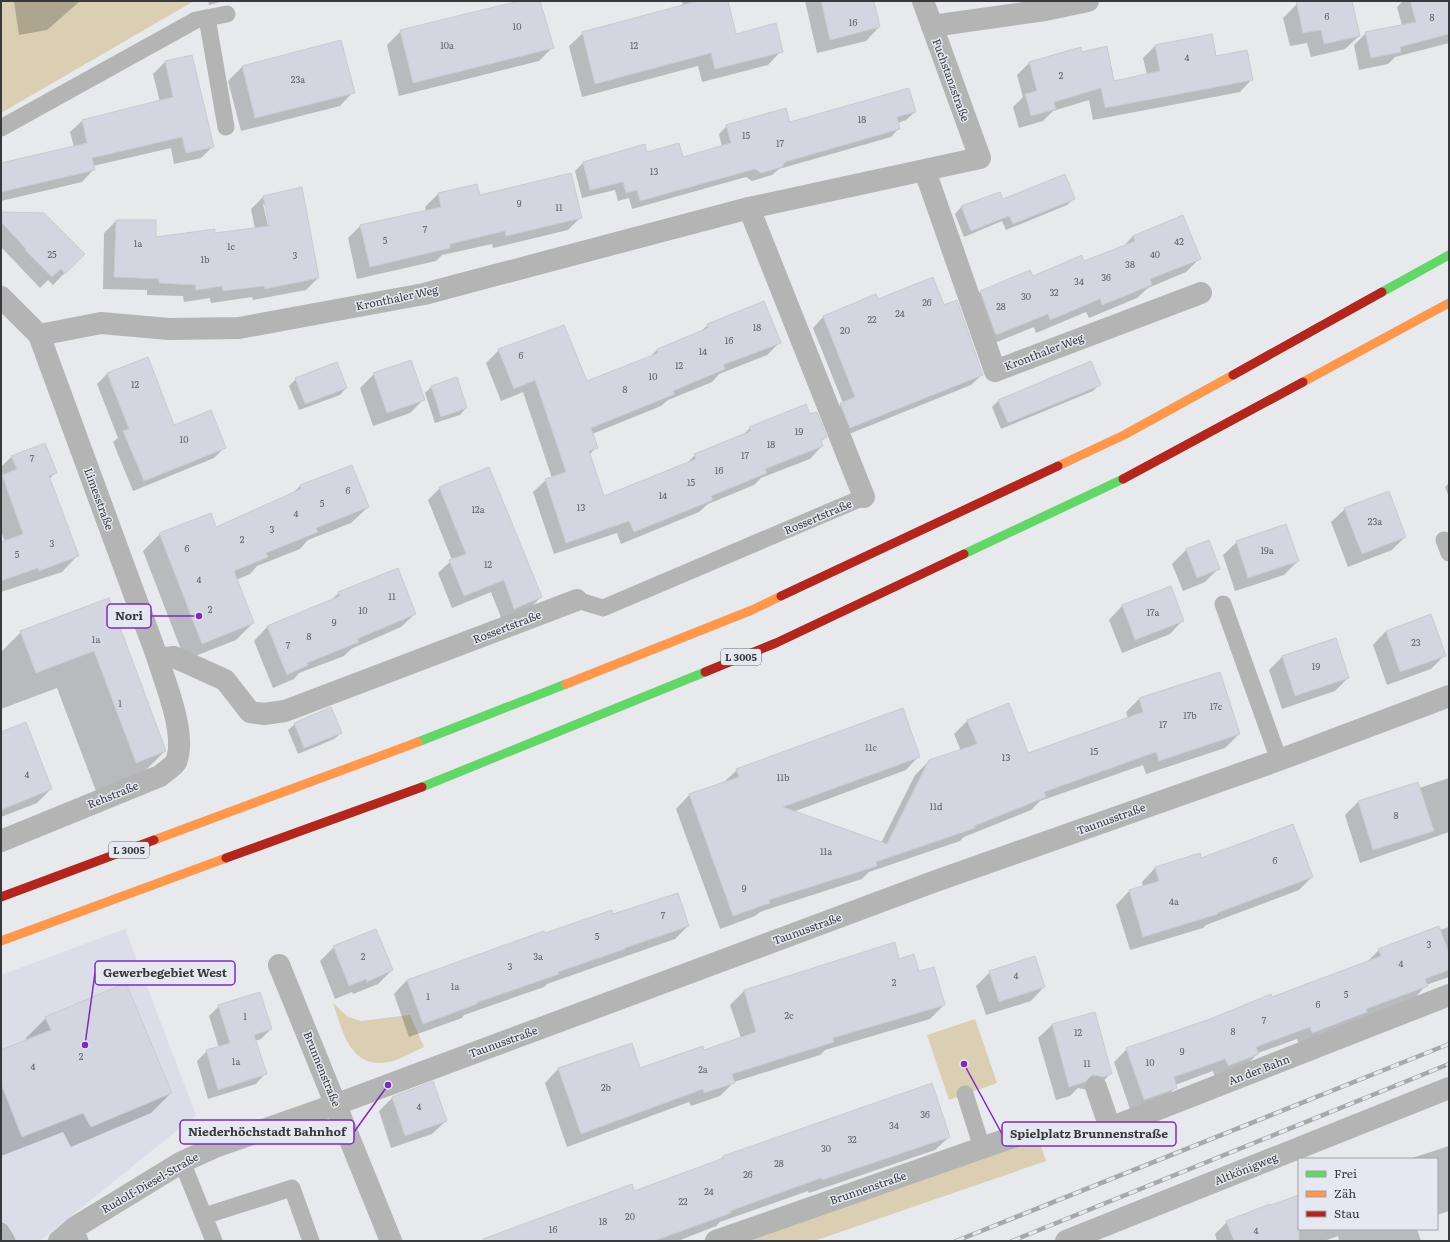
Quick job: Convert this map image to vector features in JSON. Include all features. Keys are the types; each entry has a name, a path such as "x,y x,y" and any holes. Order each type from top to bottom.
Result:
{"highway":[{"name":"L 3005","path":"1,896 430,738 752,610 1124,435 1449,255"},
{"name":"L 3005","path":"1,940 454,774 776,643 1121,480 1449,303"}],"street":[{"name":"Fuchstanzstraße","path":"923,1 980,158"},
{"path":"932,26 1045,10 1088,1"},
{"name":"Kronthaler Weg","path":"39,335 102,323 169,329 240,328 424,294 748,208 980,158"},
{"name":"Kronthaler Weg","path":"925,171 995,371 1201,294"},
{"path":"748,208 864,497"},
{"name":"Limesstraße","path":"1,297 39,335 158,659 174,714"},
{"name":"Rossertstraße","path":"158,659 174,657 225,680 250,712 264,714 285,711 577,600"},
{"name":"Taunusstraße","path":"337,1104 926,885 1279,760 1449,696"},
{"name":"Rehstraße","path":"1,841 160,776 175,763 180,746 174,714"},
{"name":"Brunnenstraße","path":"279,965 337,1104 391,1241"},
{"name":"An der Bahn","path":"1096,1087 1110,1128 1449,995"},
{"name":"Altkönigweg","path":"1066,1241 1449,1088"},
{"name":"Rudolf-Diesel-Straße","path":"71,1237 182,1162 215,1147 337,1104"},
{"name":"Brunnenstraße","path":"716,1241 1019,1135"}],"lane":[{"path":"1,128 196,20 227,14"},
{"path":"207,18 226,126"},
{"name":"Rossertstraße","path":"577,600 603,608 864,497"},
{"path":"1223,604 1279,760"},
{"path":"965,1094 982,1148"},
{"path":"182,1162 214,1241"},
{"path":"204,1216 292,1188 311,1241"},
{"path":"1,1231 7,1241"}],"shaded area":[{"path":"1,1 194,1 1,113"},
{"path":"125,929 196,1115 40,1241 1,1241 1,975"},
{"path":"333,1003 348,1017 361,1021 410,1015 424,1047 393,1061 379,1063 367,1061 358,1055 345,1037"},
{"path":"975,1019 997,1083 949,1100 927,1035"},
{"path":"1038,1137 1046,1161 814,1241 745,1241"}],"building":[{"path":"519,1 540,1 554,48 413,83 400,30"},
{"path":"698,1 728,1 736,34 776,23 783,52 715,69 711,53 595,84 582,32"},
{"path":"821,1 874,1 880,27 830,40"},
{"path":"1296,1 1352,1 1360,36 1324,44 1321,30 1303,33"},
{"path":"1410,1 1449,1 1449,34 1400,47 1401,52 1371,58 1365,32 1416,22"},
{"path":"1212,34 1216,56 1247,50 1253,80 1105,108 1101,88 1054,102 1056,109 1031,116 1025,94 1037,91 1029,62 1081,47 1082,52 1107,46 1114,81 1160,71 1155,45"},
{"path":"341,40 355,93 255,118 242,66"},
{"path":"192,55 214,147 186,153 182,137 92,158 95,170 1,192 1,163 87,143 82,120 173,97 165,61"},
{"path":"909,88 916,112 897,117 900,129 785,162 782,167 761,173 755,169 640,201 637,190 626,193 623,182 590,190 583,162 645,144 647,152 679,143 683,157 731,143 726,125 786,108 790,122"},
{"path":"571,173 582,218 506,236 505,231 450,244 450,248 370,267 360,225 441,207 438,193 477,184 480,195"},
{"path":"1065,174 1075,199 1013,224 1009,216 971,231 961,206 1000,192 1003,199"},
{"path":"302,187 319,278 265,289 264,286 223,291 222,286 196,290 195,285 159,283 159,279 114,277 116,220 156,220 156,237 215,229 215,233 269,226 263,196"},
{"path":"1,212 44,213 85,254 65,274 61,269 52,277 25,250 26,249 1,222"},
{"path":"1183,215 1201,259 1150,279 1152,285 1102,305 1100,299 1050,320 1048,314 996,335 980,291 1030,270 1033,276 1082,255 1084,261 1135,241 1133,236"},
{"path":"933,277 944,305 957,300 983,375 850,428 840,403 855,397 823,316 876,294 878,299"},
{"path":"764,301 781,343 723,365 725,369 673,391 675,394 591,428 598,448 589,451 604,496 696,459 694,454 751,431 749,427 806,404 810,414 817,412 827,437 821,440 823,446 765,469 767,473 711,496 713,500 634,532 629,521 566,543 545,479 566,472 535,380 514,389 498,349 564,325 587,381 658,353 657,349 708,328 707,324"},
{"path":"148,357 174,425 211,410 226,448 144,481 123,431 129,429 107,373"},
{"path":"411,360 425,400 387,413 373,373"},
{"path":"1091,361 1101,385 1008,423 998,400"},
{"path":"337,362 347,388 305,404 295,378"},
{"path":"457,377 467,408 441,417 431,386"},
{"path":"45,443 57,473 49,476 79,556 39,571 38,568 1,581 1,542 23,534 2,475 17,469 11,456"},
{"path":"352,465 369,507 316,528 318,532 266,553 268,557 234,571 254,623 202,644 159,533 211,513 216,527 301,489 300,485"},
{"path":"489,467 542,597 514,609 504,580 464,596 449,560 466,554 439,487"},
{"path":"1389,491 1406,537 1362,554 1344,508"},
{"path":"1286,524 1299,561 1248,578 1236,541"},
{"path":"1209,540 1220,569 1197,578 1186,549"},
{"path":"398,568 416,614 357,639 359,642 307,663 308,665 287,675 267,626 340,596 338,592"},
{"path":"1171,586 1184,621 1135,640 1122,605"},
{"path":"109,598 166,751 136,763 94,651 36,673 20,631"},
{"path":"1431,614 1446,656 1400,672 1386,631"},
{"path":"1336,638 1349,678 1295,696 1282,656"},
{"path":"1220,672 1240,734 1159,761 1156,752 1044,792 1046,797 974,826 975,828 876,862 877,866 769,900 770,903 733,916 689,794 739,777 736,769 903,708 920,757 783,807 887,844 929,760 977,744 967,720 1009,703 1028,753 1143,712 1139,698"},
{"path":"331,707 342,733 304,748 294,723"},
{"path":"26,722 52,789 1,810 1,732"},
{"path":"1418,782 1434,831 1373,850 1358,801"},
{"path":"1293,824 1313,877 1217,913 1218,914 1143,937 1129,890 1159,881 1155,867 1200,853 1201,858"},
{"path":"678,893 689,926 558,972 559,974 476,1003 477,1004 423,1024 407,980 544,931 545,933 612,910 613,914"},
{"path":"1439,926 1449,953 1449,970 1425,979 1428,986 1366,1009 1367,1012 1312,1033 1310,1027 1256,1047 1259,1054 1228,1066 1225,1059 1174,1077 1177,1088 1144,1100 1126,1048 1210,1019 1271,994 1272,997 1381,956 1378,949"},
{"path":"376,929 393,970 367,982 366,979 349,986 333,946"},
{"path":"895,942 899,959 914,954 919,971 934,967 945,1005 833,1038 834,1042 732,1074 735,1083 704,1093 703,1089 581,1134 558,1068 632,1043 640,1068 703,1046 704,1050 756,1032 744,990"},
{"path":"1035,956 1045,987 999,1002 989,971"},
{"path":"126,983 172,1093 91,1127 83,1113 22,1137 1,1084 1,1050 51,1030 45,1017"},
{"path":"260,992 272,1029 254,1035 267,1074 218,1090 206,1050 230,1043 218,1005"},
{"path":"1095,1012 1112,1074 1103,1077 1092,1075 1085,1082 1069,1087 1052,1024"},
{"path":"433,1081 447,1121 405,1136 392,1097"},
{"path":"932,1083 950,1137 822,1180 821,1178 730,1211 731,1213 654,1241 484,1241 483,1239 632,1184 634,1191 724,1158 723,1156"},
{"path":"1298,1195 1299,1241 1234,1241 1226,1221 1270,1204 1271,1205"}],"railway":[{"path":"956,1241 1449,1044"},
{"path":"1012,1241 1449,1064"}],"traffic: fast":[{"path":"1382,292 1449,255"},
{"path":"964,554 1123,479"},
{"path":"422,787 705,672"},
{"path":"418,742 566,684"}],"traffic: slow":[{"path":"1303,382 1449,303"},
{"path":"1058,466 1124,435 1233,375"},
{"path":"566,684 752,610 781,596"},
{"path":"154,840 418,742"},
{"path":"1,941 226,858"}],"traffic: jam":[{"path":"1233,375 1382,292"},
{"path":"1123,479 1303,382"},
{"path":"781,596 1058,466"},
{"path":"705,672 776,643 964,554"},
{"path":"226,858 422,787"},
{"path":"1,897 154,840"}],"place":[{"name":"Nori","path":"199,616"},
{"name":"Gewerbegebiet West","path":"85,1045"},
{"name":"Spielplatz Brunnenstraße","path":"964,1064"},
{"name":"Niederhöchstadt Bahnhof","path":"388,1085"}]}
